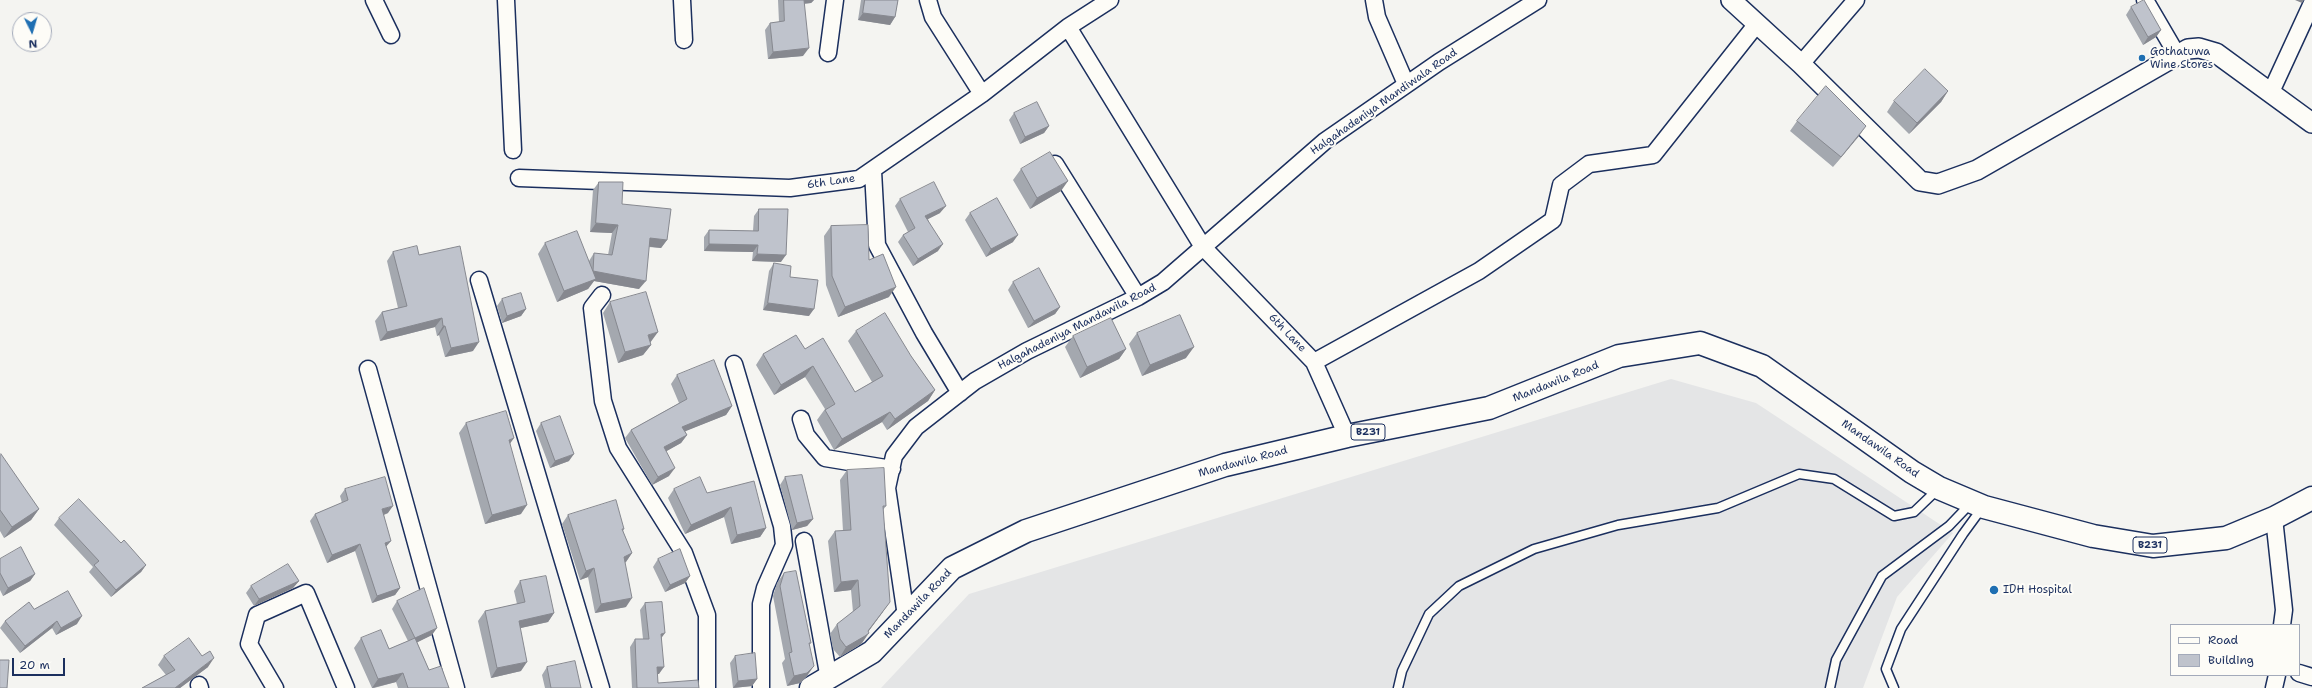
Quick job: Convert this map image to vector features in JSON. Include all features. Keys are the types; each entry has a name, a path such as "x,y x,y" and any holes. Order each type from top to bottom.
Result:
{"main road":[{"name":"Mandawila Road","path":"820,684 872,652 952,568 1026,531 1225,465 1347,436 1489,408 1619,356 1700,343 1762,366 1912,472 1939,488 1978,504 2093,536 2153,546 2226,538 2274,518 2312,498"}],"street":[{"path":"374,0 391,35"},
{"path":"506,0 513,150"},
{"path":"682,0 684,40"},
{"path":"828,53 835,0"},
{"path":"928,0 933,17 982,94"},
{"name":"6th Lane","path":"519,178 790,188 859,178 873,171 982,94 1068,27 1110,0"},
{"path":"1374,0 1377,17 1406,84"},
{"name":"Halgahadeniya Mandiwala Road","path":"1203,247 1324,141 1406,84 1538,0"},
{"path":"1731,0 1801,64 1920,181 1938,184 1977,170 2176,53 2188,49 2199,48 2216,53 2312,123"},
{"path":"1801,64 1856,0"},
{"path":"2145,0 2176,53"},
{"path":"2271,92 2312,3"},
{"path":"1314,362 1479,271 1553,220 1561,185 1589,164 1653,155 1756,24"},
{"name":"6th Lane","path":"1068,27 1203,247 1314,362 1347,436"},
{"path":"1049,155 1138,297"},
{"path":"873,171 877,245 924,334 960,393"},
{"name":"Halgahadeniya Mandawila Road","path":"906,616 887,488 894,456 916,427 975,381 1027,351 1138,297 1164,282 1203,247"},
{"path":"478,280 601,688"},
{"path":"602,295 592,308 603,401 618,448 687,560 707,615 707,688"},
{"path":"734,364 782,526 784,545 764,588 761,604 760,688"},
{"path":"368,369 456,688"},
{"path":"801,419 806,435 825,458 892,469"},
{"path":"2274,518 2284,610 2282,624"},
{"path":"804,541 820,684"},
{"path":"275,688 249,644 257,615 306,593 346,688"},
{"path":"2300,673 2312,677"},
{"path":"2274,688 2276,676"}],"lane":[{"path":"1398,688 1402,671 1429,614 1459,586 1534,549 1618,525 1718,508 1799,474 1834,479 1894,516 1914,512 1939,488"},
{"path":"1830,688 1836,660 1882,576 1978,504"},
{"path":"1894,688 1886,669 1901,630 1963,534 1978,504"}],"shaded area":[{"path":"1671,379 1756,403 1953,533 1897,597 1863,688 881,688 969,594"}],"building":[{"path":"784,0 804,0 809,48 773,52 770,23 784,21"},
{"path":"865,0 898,0 895,17 863,13"},
{"path":"2144,0 2161,30 2148,37 2131,7"},
{"path":"1925,69 1948,91 1917,123 1894,101"},
{"path":"1826,86 1866,126 1841,157 1797,121"},
{"path":"1037,102 1049,126 1025,137 1014,113"},
{"path":"1050,152 1068,181 1037,198 1021,169"},
{"path":"599,182 623,182 622,204 671,209 667,240 650,238 646,281 593,271 594,253 612,255 618,225 596,223"},
{"path":"934,182 946,206 925,216 943,244 918,259 903,235 915,228 900,199"},
{"path":"997,198 1018,235 991,249 970,213"},
{"path":"759,209 788,209 786,255 757,254 758,245 709,244 709,230 758,231"},
{"path":"868,225 869,260 883,254 896,287 845,307 832,276 831,226"},
{"path":"577,231 596,279 564,291 545,243"},
{"path":"417,246 419,255 460,246 479,342 451,348 445,326 443,326 442,318 387,332 382,312 407,306 393,252"},
{"path":"774,263 791,266 790,277 818,280 814,309 768,303"},
{"path":"1039,268 1060,307 1034,321 1013,282"},
{"path":"646,292 658,332 648,335 651,345 625,352 610,302"},
{"path":"521,293 526,309 507,316 502,299"},
{"path":"885,313 911,356 935,390 895,419 890,412 842,439 825,410 835,404 813,366 781,385 763,354 796,335 805,349 823,338 855,392 883,376 856,331"},
{"path":"1180,315 1194,347 1150,365 1137,333"},
{"path":"1111,318 1126,349 1087,367 1073,336"},
{"path":"714,360 732,406 682,427 687,435 664,447 675,468 658,477 631,430 687,399 677,375"},
{"path":"506,411 514,438 509,440 527,505 492,515 466,423"},
{"path":"560,416 574,454 555,461 541,423"},
{"path":"1,454 39,509 12,527 0,510"},
{"path":"884,468 886,506 883,506 890,602 868,631 869,633 846,647 840,639 837,624 860,606 858,580 841,582 835,531 851,530 847,470"},
{"path":"802,475 813,519 797,523 785,477"},
{"path":"385,477 393,506 382,509 391,541 385,543 400,588 377,596 360,544 332,555 315,514 348,500 345,489"},
{"path":"700,477 707,493 754,481 766,528 737,535 731,507 691,525 674,489"},
{"path":"79,499 121,543 124,540 146,565 116,590 94,565 99,561 59,518"},
{"path":"616,500 624,529 622,529 632,553 624,557 632,598 601,604 594,568 586,571 568,515"},
{"path":"21,547 35,574 8,588 0,573 0,559"},
{"path":"680,549 690,576 670,585 658,559"},
{"path":"288,564 299,581 259,599 251,586"},
{"path":"796,571 811,643 809,643 814,666 807,673 794,676 789,653 792,652 780,586 784,573"},
{"path":"546,576 554,613 519,621 527,662 497,668 485,611 525,602 520,581"},
{"path":"424,588 437,628 415,638 397,601"},
{"path":"68,591 82,616 61,628 57,621 25,646 5,621 29,602 34,609"},
{"path":"662,602 665,633 661,634 664,667 657,667 658,683 698,680 699,688 637,688 635,639 649,639 645,603"},
{"path":"381,630 389,649 415,638 429,670 441,666 449,688 408,688 403,673 378,679 361,638"},
{"path":"189,638 202,656 210,651 214,658 175,688 142,688 175,670 164,656"},
{"path":"755,653 757,679 738,681 735,656"},
{"path":"0,660 9,660 7,688 0,688"},
{"path":"575,661 581,688 551,688 547,667"}],"place":[{"name":"Gothatuwa Wine Stores","path":"2142,58"},
{"name":"IDH Hospital","path":"1994,590"}]}
